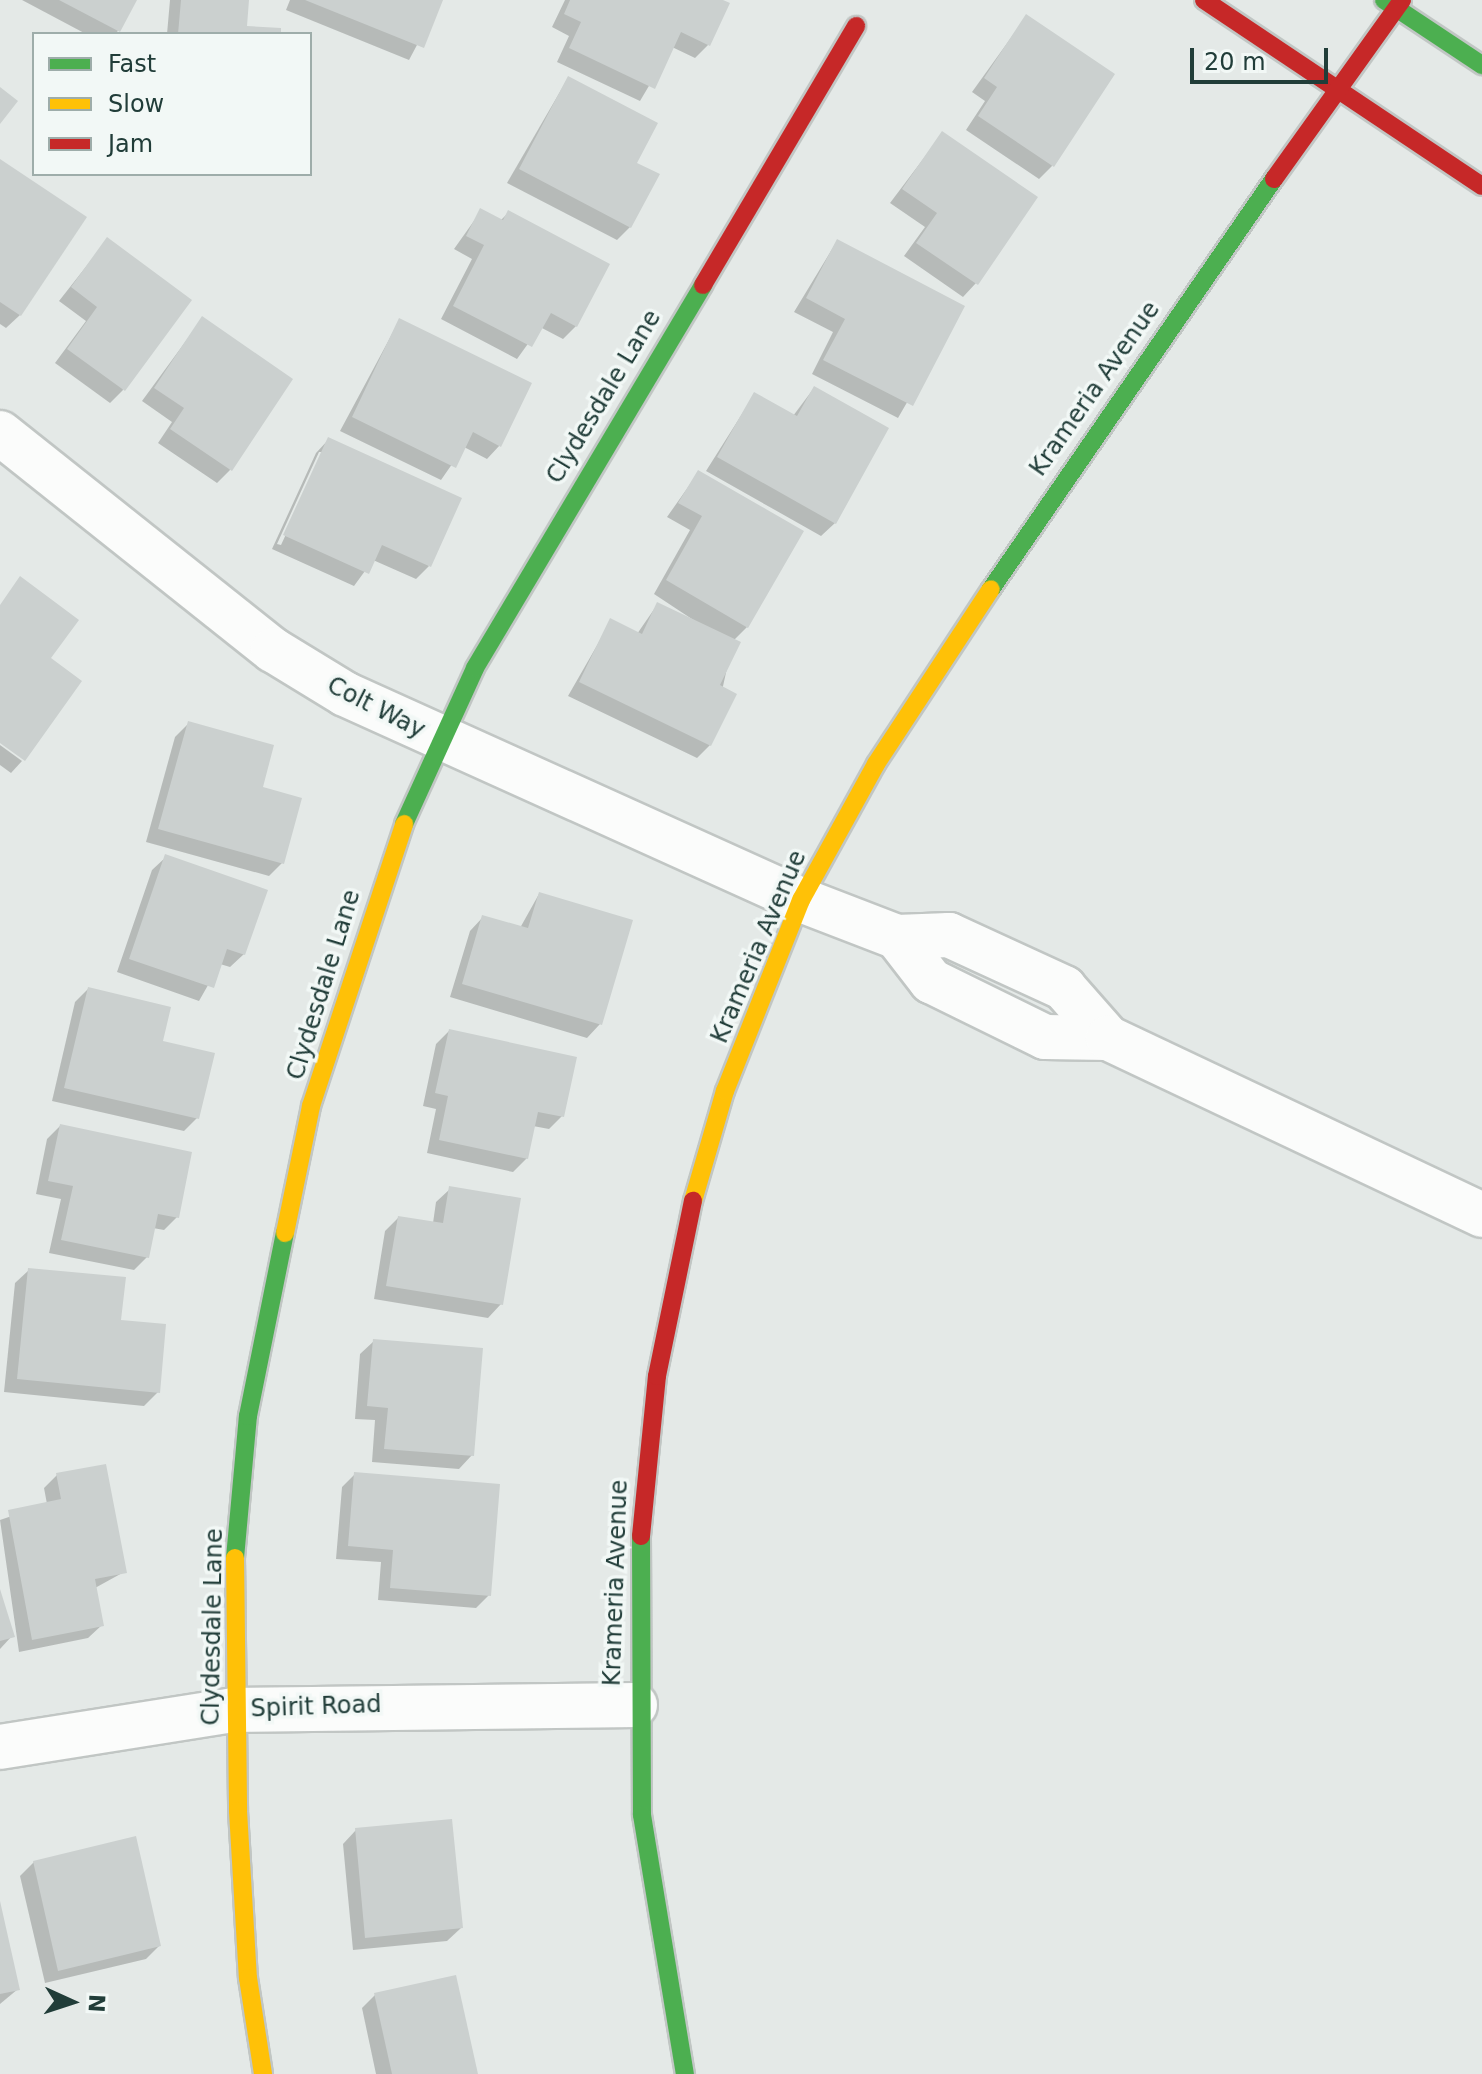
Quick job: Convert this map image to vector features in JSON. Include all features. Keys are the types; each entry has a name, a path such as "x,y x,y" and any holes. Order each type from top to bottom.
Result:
{"street":[{"path":"1204,0 1335,94 1482,186"},
{"path":"1394,3 1482,65"},
{"name":"Krameria Avenue","path":"685,2074 644,1830 635,1705 645,1461 675,1279 725,1091 801,900 876,764 1037,514 1335,94 1394,3"},
{"name":"Clydesdale Lane","path":"263,2074 248,1978 233,1710 238,1531 272,1271 311,1106 388,860 442,741 532,563 856,26"},
{"name":"Colt Way","path":"0,433 273,650 442,741 801,900 897,937 949,935 1064,988 1108,1038 1482,1215"},
{"name":"Spirit Road","path":"0,1747 233,1710 635,1705"}],"building":[{"path":"59,0 137,0 120,32"},
{"path":"181,0 249,0 247,26 281,28 281,32 178,32"},
{"path":"305,0 443,0 424,48"},
{"path":"570,0 723,0 730,3 710,46 681,32 655,89 569,48 581,22 564,14"},
{"path":"1026,14 1115,74 1054,167 978,116 997,87 984,78"},
{"path":"568,76 658,123 637,163 660,174 631,228 519,169"},
{"path":"0,87 18,101 0,124"},
{"path":"942,131 1038,197 978,285 916,243 937,213 902,189"},
{"path":"0,159 87,217 21,316 0,302"},
{"path":"480,208 503,220 508,210 610,264 577,327 551,313 532,347 453,306 484,245 466,236"},
{"path":"107,237 192,300 125,391 67,349 97,307 71,287"},
{"path":"837,239 965,306 913,406 823,360 845,319 806,298"},
{"path":"202,316 293,379 232,471 170,429 184,408 154,388"},
{"path":"399,318 532,383 501,447 473,432 456,468 352,417"},
{"path":"814,386 889,428 836,524 717,457 754,392 797,416"},
{"path":"328,437 462,498 431,567 382,545 369,574 283,535"},
{"path":"698,470 804,531 748,628 666,580 702,516 678,503"},
{"path":"20,576 79,620 51,658 82,681 25,761 0,743 0,605"},
{"path":"657,602 741,642 720,685 737,694 711,746 579,682 610,618 642,634"},
{"path":"188,721 274,745 263,787 302,798 284,864 158,829"},
{"path":"165,854 268,890 245,955 227,949 214,988 129,959"},
{"path":"539,892 633,920 602,1025 462,984 482,915 528,928"},
{"path":"88,987 171,1007 163,1041 215,1053 199,1119 64,1088"},
{"path":"449,1029 577,1057 564,1117 538,1112 528,1159 439,1140 448,1096 435,1093"},
{"path":"60,1124 192,1152 179,1218 158,1214 149,1258 61,1240 73,1186 48,1181"},
{"path":"449,1186 521,1198 503,1305 386,1286 398,1216 443,1223"},
{"path":"28,1268 126,1277 121,1320 166,1324 160,1393 17,1379"},
{"path":"373,1339 483,1348 474,1456 384,1449 388,1408 367,1406"},
{"path":"106,1464 127,1573 95,1579 104,1626 32,1640 8,1510 61,1499 56,1473"},
{"path":"354,1472 500,1484 491,1596 390,1588 393,1550 348,1546"},
{"path":"0,1589 15,1637 0,1641"},
{"path":"452,1819 463,1928 365,1938 355,1828"},
{"path":"136,1836 161,1946 58,1971 33,1861"},
{"path":"0,1901 20,1990 0,1994"},
{"path":"456,1975 478,2074 392,2074 374,1993"}],"traffic: fast":[{"path":"1384,0 1482,65"},
{"path":"991,589 1274,179"},
{"path":"404,824 475,668 703,285"},
{"path":"235,1558 248,1416 285,1233"},
{"path":"641,1536 642,1815 685,2074"}],"traffic: slow":[{"path":"693,1201 725,1091 801,900 876,764 991,589"},
{"path":"285,1233 311,1106 404,824"},
{"path":"235,1558 238,1811 248,1978 263,2074"}],"traffic: jam":[{"path":"1204,0 1482,186"},
{"path":"1274,179 1402,0"},
{"path":"703,285 856,26"},
{"path":"641,1536 657,1376 693,1201"}]}
